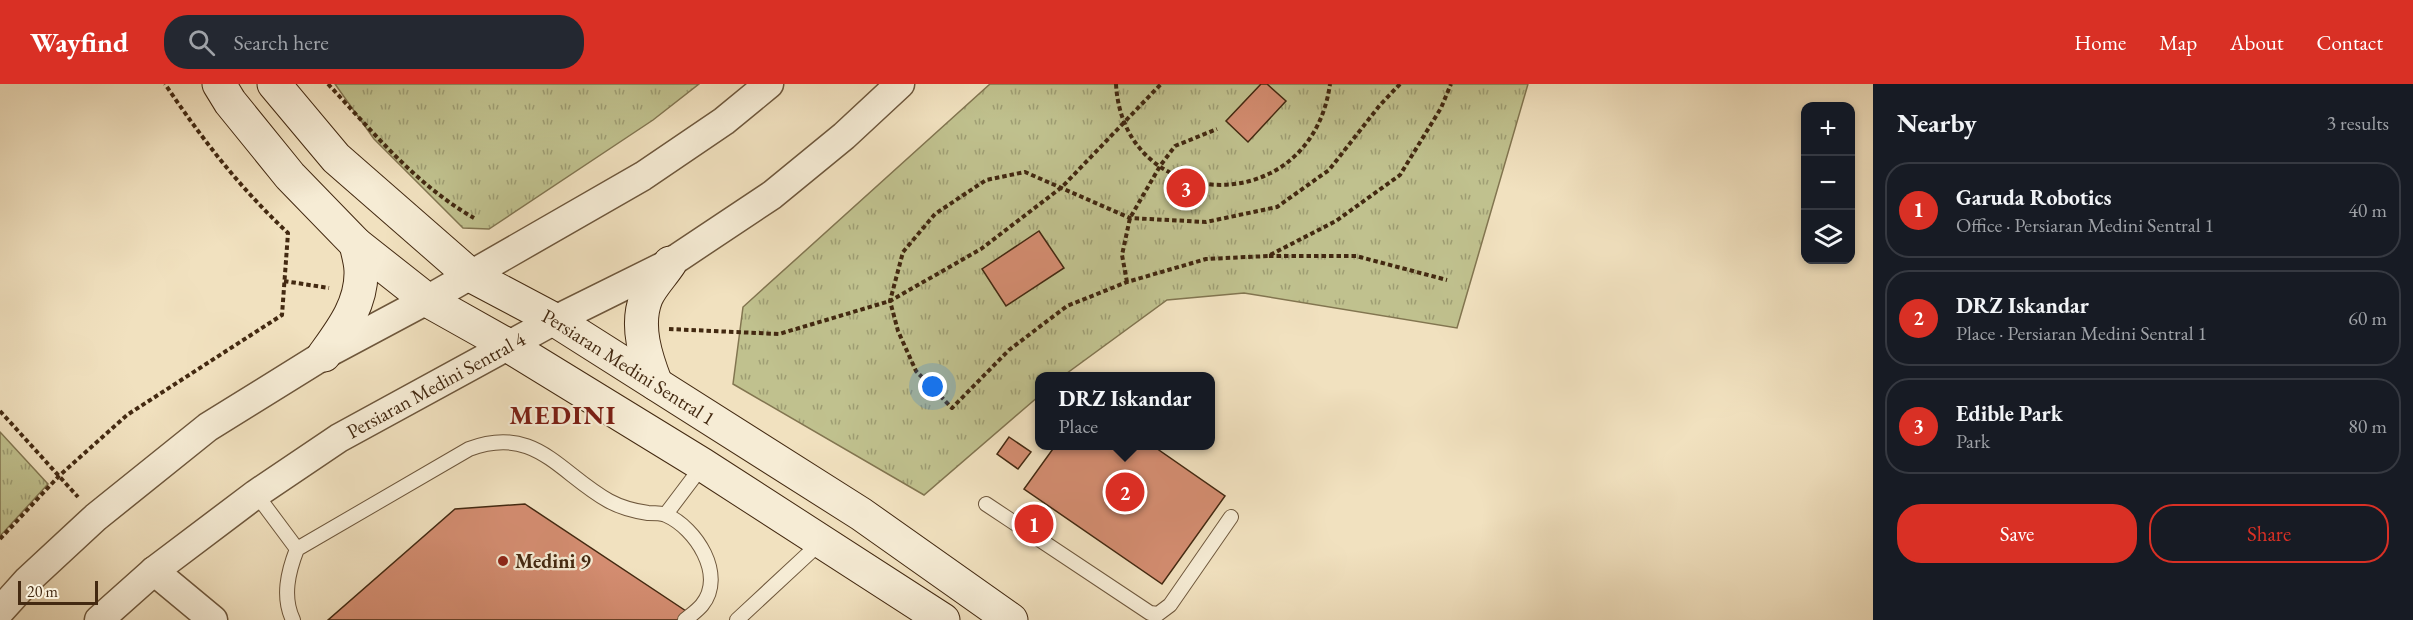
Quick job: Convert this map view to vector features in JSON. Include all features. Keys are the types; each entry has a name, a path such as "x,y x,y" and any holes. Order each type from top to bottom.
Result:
{"street":[{"path":"219,84 230,102 291,176 356,244 427,300 509,346 703,465 943,620"},
{"name":"Persiaran Medini Sentral 1","path":"274,84 336,158 470,275 555,320 861,514 1011,620"},
{"path":"0,611 28,580 96,517 208,427 324,355 427,300 643,176 724,121 769,84"},
{"name":"Persiaran Medini Sentral 4","path":"99,620 154,571 256,494 339,438 555,320 670,263 772,195 844,136 900,84"},
{"path":"324,355 342,330 359,294 362,270 356,244"},
{"path":"656,384 646,357 642,327 646,298 670,263"},
{"path":"154,571 213,620"}],"lane":[{"path":"293,620 286,594 289,570 297,549 469,449 484,444 525,444 542,453 609,501 628,510 666,514 691,533 704,550 711,572 709,589 703,604 685,620"},
{"path":"666,514 703,465"},
{"path":"256,494 297,549"},
{"path":"986,504 1148,617 1158,614 1170,605 1231,517"},
{"path":"737,620 823,541"}],"path":[{"path":"0,539 58,476 127,415 282,315 288,234 252,200 198,134 165,84"},
{"path":"328,84 411,172 452,206 474,218"},
{"path":"1116,84 1125,122 1131,135 1144,152 1178,176 1208,184 1239,184 1260,179 1278,170 1295,157 1309,141 1320,123 1327,103 1330,84"},
{"path":"642,327 779,334 890,301 981,249 1062,187 1161,84"},
{"path":"1400,84 1380,105 1329,170 1277,207 1206,222 1130,218 1025,172 986,180 935,214 903,252 890,301 898,331 916,371 952,408 1010,350 1067,306 1127,282 1206,259 1356,256 1447,280"},
{"path":"1268,256 1336,221 1400,175 1441,108 1451,84"},
{"path":"1127,282 1122,255 1130,218 1160,165 1175,146 1217,129"},
{"path":"284,281 359,294"},
{"path":"0,411 96,517"}],"green space":[{"path":"335,84 699,84 653,120 489,229 463,228 374,139"},
{"path":"990,84 1528,84 1457,328 1244,293 1167,300 1068,372 1035,372 1035,399 924,495 733,384 743,307"},
{"path":"0,432 48,484 0,536"}],"building":[{"path":"1261,84 1267,84 1286,101 1248,142 1226,121"},
{"path":"1039,231 1064,268 1006,306 982,269"},
{"path":"1009,437 1031,452 1018,469 997,454"},
{"path":"1052,450 1159,450 1225,496 1162,584 1024,489"},
{"name":"Medini 9","path":"525,504 689,613 681,620 328,620 455,509"}],"place":[{"name":"Edible Park","path":"1186,188"},
{"name":"DRZ Iskandar","path":"1125,492"},
{"name":"Garuda Robotics","path":"1034,524"},
{"name":"Medini 9","path":"503,561"}],"district":[{"name":"MEDINI","path":"563,415"}]}
